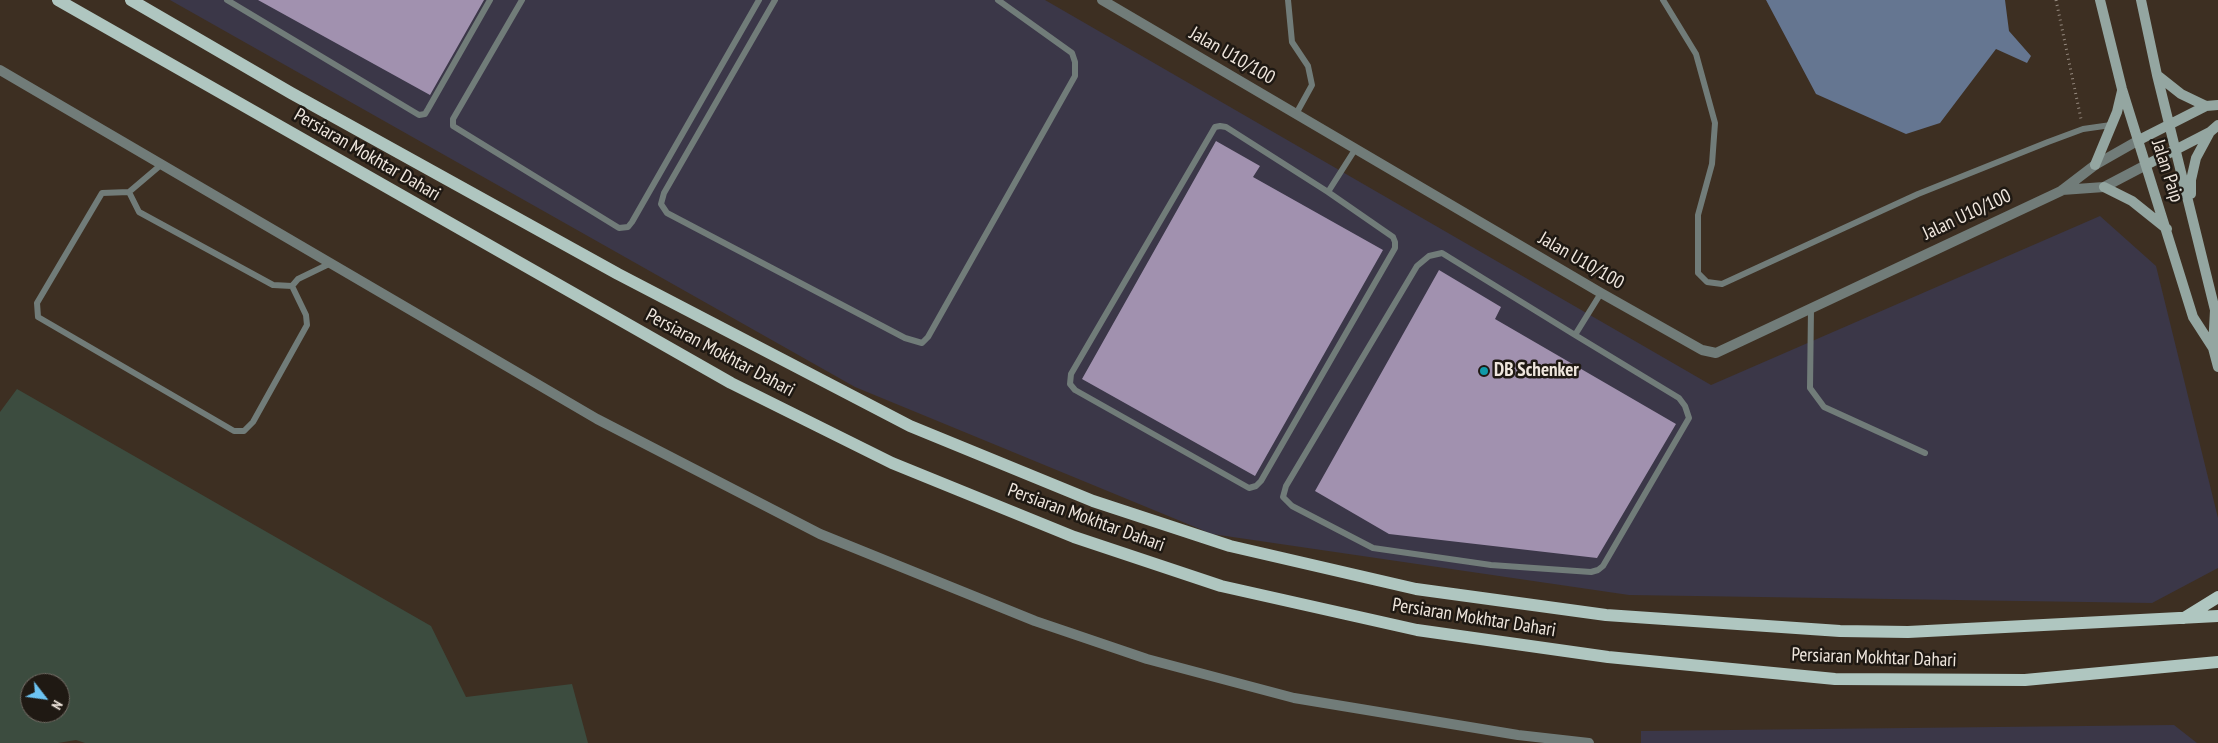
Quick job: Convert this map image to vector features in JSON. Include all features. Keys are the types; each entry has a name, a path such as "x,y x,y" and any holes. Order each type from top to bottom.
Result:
{"main road":[{"name":"Persiaran Mokhtar Dahari","path":"58,0 731,383 892,463 1074,537 1221,586 1417,630 1608,657 1835,679 2025,680 2218,662"},
{"name":"Persiaran Mokhtar Dahari","path":"131,0 300,98 618,274 910,426 1093,502 1230,546 1416,589 1606,615 1840,631 1889,632 2218,616"},
{"path":"2182,619 2218,597"},
{"path":"2176,667 2218,672"}],"street":[{"name":"Jalan U10/100","path":"1102,0 1601,293 1702,350 1716,353 2061,190 2095,165 2139,140"},
{"name":"Jalan Paip","path":"2100,0 2122,89 2168,230 2193,317 2213,348"},
{"name":"Jalan Paip","path":"2141,0 2157,75 2215,310 2213,348 2218,367"},
{"path":"0,70 597,419 820,534 1035,621 1147,659 1294,698 1518,735 1589,743"},
{"path":"2157,75 2181,94 2206,106"},
{"path":"2095,165 2117,112 2122,89"},
{"path":"2139,140 2206,106 2218,105"},
{"path":"2146,165 2214,128"},
{"path":"2190,206 2191,180 2196,158 2214,128"},
{"name":"Jalan U10/100","path":"2061,190 2104,187 2146,165"},
{"path":"2104,187 2132,201 2168,230"}],"lane":[{"path":"227,0 419,115 425,114 490,0"},
{"path":"522,0 453,119 453,126 619,228 628,227 632,222 758,0"},
{"path":"775,0 664,192 661,204 667,213 905,338 922,343 928,337 1075,76 1075,62 1072,53 998,0"},
{"path":"1288,0 1292,42 1308,66 1312,85 1296,114"},
{"path":"1663,0 1696,54 1715,123 1712,164 1698,215 1698,273 1707,282 1722,284 1918,194 2083,129 2111,124"},
{"path":"1215,127 1226,128 1328,192 1393,237 1395,248 1261,481 1256,486 1248,488 1075,390 1070,384 1071,374 1215,127"},
{"path":"1328,192 1356,148"},
{"path":"162,164 129,192 102,193 37,303 38,317 234,431 244,431 253,422 307,325 306,315 292,286"},
{"path":"129,192 139,212 274,285 292,286"},
{"path":"1442,254 1575,335 1679,398 1686,406 1689,418 1603,566 1598,570 1591,572 1491,565 1373,548 1292,506 1283,497 1286,486 1417,266 1429,256 1442,254"},
{"path":"292,286 298,279 332,263"},
{"path":"1575,335 1601,293"},
{"path":"1811,309 1810,388 1824,407 1925,453"}],"path":[{"path":"2056,0 2083,129"}],"shaded area":[{"path":"170,0 1045,0 1711,385 2100,216 2156,266 2218,518 2218,568 2152,603 1629,595 1212,534 855,387"},
{"path":"2174,725 2197,743 1641,743 1641,731"}],"green space":[{"path":"17,389 431,626 466,697 572,684 588,743 85,743 76,740 58,743 0,743 0,412"}],"water":[{"path":"1766,0 2005,0 2009,31 2031,56 2027,63 1996,49 1940,123 1906,134 1816,94"}],"building":[{"path":"258,0 484,0 430,95"},
{"path":"1216,141 1260,166 1253,177 1383,250 1255,476 1082,379"},
{"name":"DB Schenker","path":"1439,270 1501,307 1495,319 1676,424 1597,558 1389,534 1315,491"}],"place":[{"name":"DB Schenker","path":"1484,371"}]}
